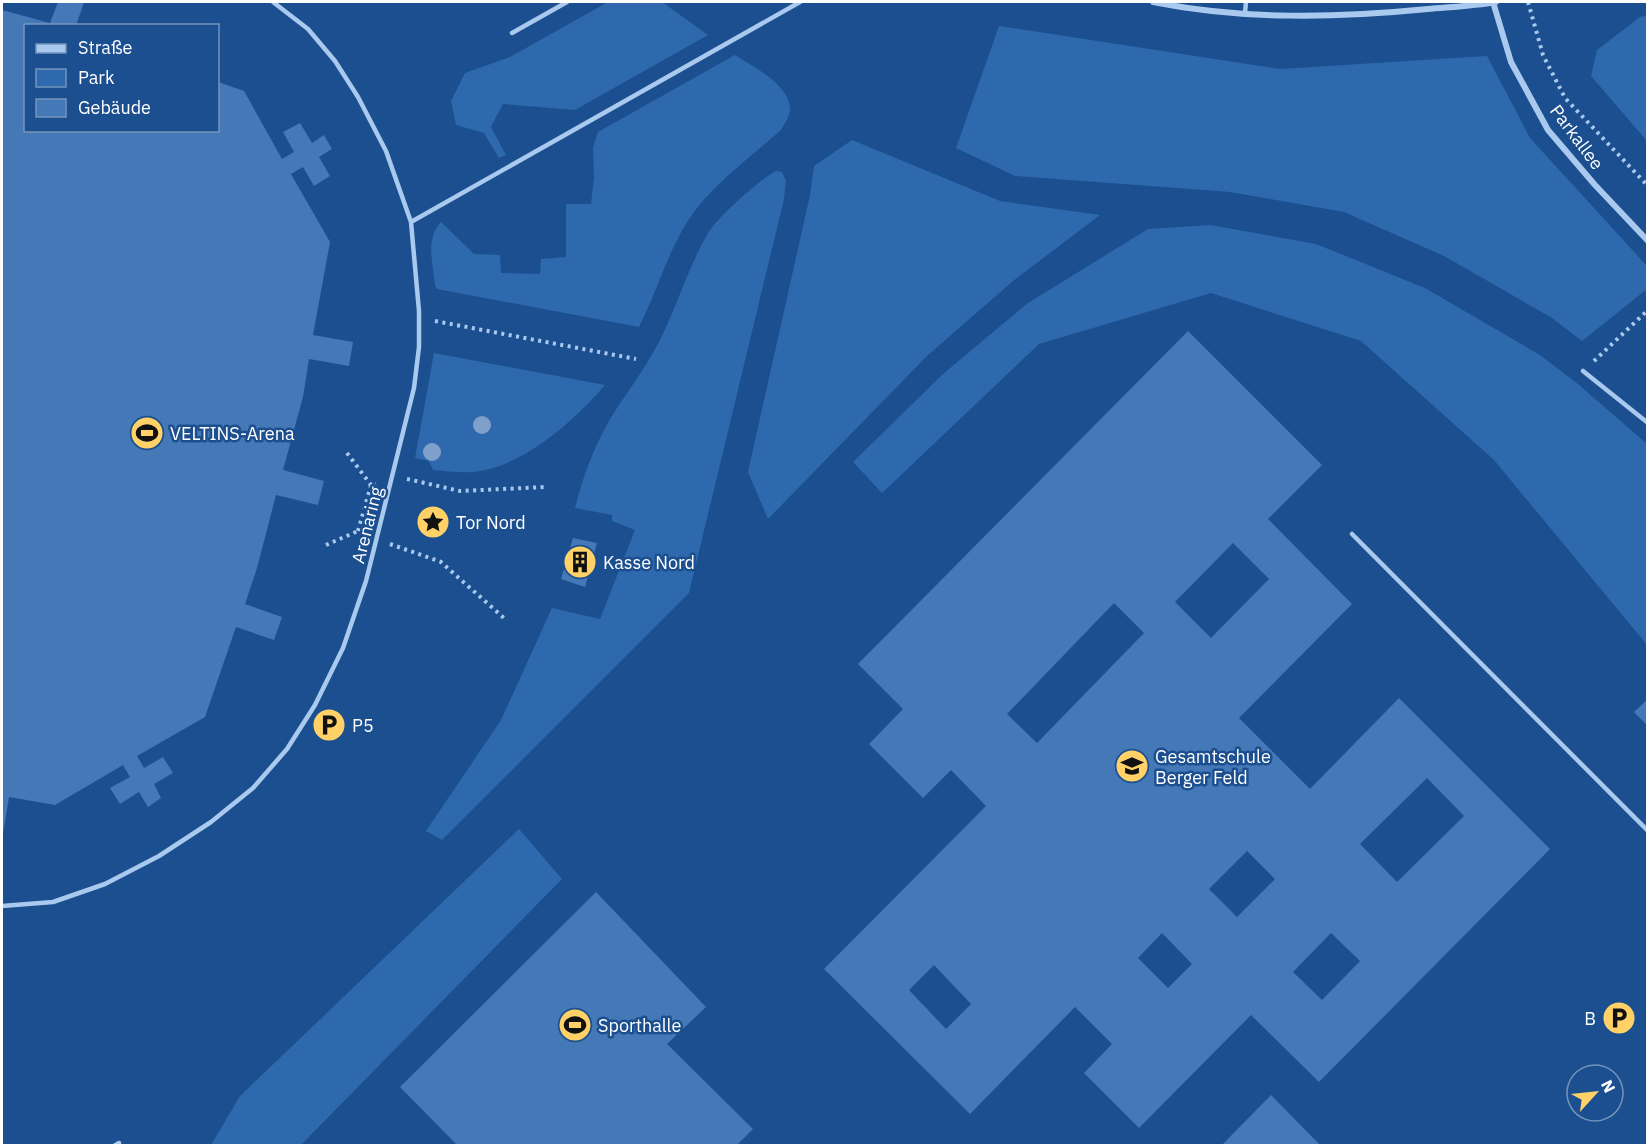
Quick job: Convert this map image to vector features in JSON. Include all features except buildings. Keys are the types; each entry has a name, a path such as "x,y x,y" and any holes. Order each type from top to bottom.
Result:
{"street":[{"name":"Parkallee","path":"1153,2 1195,10 1275,15 1368,15 1494,2 1511,62 1548,130 1647,241"}],"lane":[{"name":"Arenaring","path":"2,906 53,902 105,884 159,856 211,822 253,788 286,748 315,705 343,648 366,580 414,388 419,347 419,311 411,222 386,150 335,61 308,29 273,2"},
{"path":"512,33 567,2"},
{"path":"411,222 800,2"},
{"path":"1245,13 1246,2"},
{"path":"1583,371 1647,423"},
{"path":"1352,534 1647,831"}],"path":[{"path":"1528,2 1543,55 1565,98 1647,186"},
{"path":"1583,371 1647,310"},
{"path":"445,323 636,359"},
{"path":"347,453 371,484"},
{"path":"399,480 408,479 460,491 546,487"},
{"path":"371,484 380,483"},
{"path":"326,545 358,531 371,484"},
{"path":"380,540 441,562 505,620"}],"green space":[{"path":"608,2 662,2 708,35 575,110 503,104 491,127 506,155 499,158 484,133 456,125 451,101 465,73 510,57"},
{"path":"1648,15 1647,141 1591,76 1597,50 1640,17"},
{"path":"999,26 1280,69 1487,56 1530,138 1647,266 1647,289 1582,341 1552,318 1444,256 1344,212 1230,192 1015,176 956,148"},
{"path":"735,55 776,83 788,99 789,114 781,130 723,180 694,212 678,239 639,327 437,289 432,244 433,236 441,222 474,254 500,255 501,273 540,274 541,259 566,257 566,204 591,204 594,178 593,147 598,132"},
{"path":"852,140 1000,201 1100,215 1013,281 927,356 768,519 748,472 810,195 814,166"},
{"path":"776,171 782,172 786,181 784,199 689,593 442,840 426,831 501,720 552,608 600,619 635,530 612,521 612,515 575,508 591,458 608,422 661,338 708,233 739,199"},
{"path":"1210,225 1316,244 1425,288 1540,355 1578,384 1647,444 1647,645 1494,460 1361,341 1211,293 1039,344 882,493 853,462 943,374 1028,303 1148,229"},
{"path":"434,353 605,385 562,428 527,453 509,462 490,469 471,472 433,470 429,461 415,458"},
{"path":"519,829 562,879 301,1145 211,1145 240,1096"}],"place":[{"name":"VELTINS-Arena","path":"147,433"},
{"name":"Tor Nord","path":"433,522"},
{"name":"Kasse Nord","path":"580,562"},
{"name":"P5","path":"329,725"},
{"name":"Gesamtschule Berger Feld","path":"1132,766"},
{"name":"B","path":"1619,1018"},
{"name":"Sporthalle","path":"575,1025"}]}
